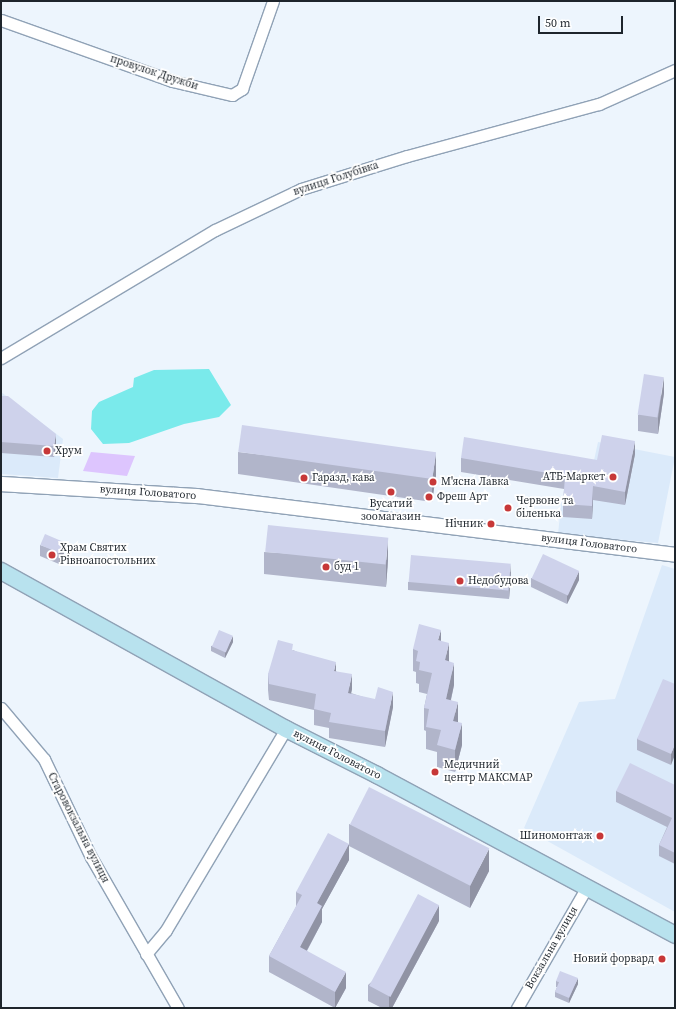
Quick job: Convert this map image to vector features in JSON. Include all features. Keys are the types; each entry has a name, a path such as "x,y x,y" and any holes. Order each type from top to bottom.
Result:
{"main road":[{"name":"вулиця Головатого","path":"1,571 286,728 587,887 675,936"}],"street":[{"name":"провулок Дружби","path":"1,20 172,81 232,95 242,88 273,1"},
{"name":"вулиця Голубівка","path":"1,358 215,230 301,189 407,156 599,104 675,70"},
{"name":"вулиця Головатого","path":"1,484 197,496 675,555"},
{"name":"Старовокзальна вулиця","path":"1,708 44,759 91,858 178,1008"},
{"path":"146,954 166,930 286,728"},
{"name":"Вокзальна вулиця","path":"517,1008 587,887"}],"shaded area":[{"path":"1,392 63,439 58,478 1,474"},
{"path":"598,442 675,457 658,543 558,534 562,497 586,497"},
{"path":"91,452 135,456 127,476 83,471"},
{"path":"662,565 675,569 675,912 524,828 579,702 615,699"}],"water":[{"path":"209,369 231,405 219,417 184,424 129,443 103,444 91,429 92,411 99,402 133,387 134,378 154,370"}],"building":[{"path":"644,374 664,377 657,418 638,414"},
{"path":"1,396 8,396 56,434 54,446 1,442"},
{"path":"242,425 436,452 432,479 238,452"},
{"path":"602,435 635,441 625,492 593,486 592,506 563,504 565,476 461,458 464,437 597,460"},
{"path":"268,525 388,538 386,565 265,552"},
{"path":"45,534 64,542 60,553 40,545"},
{"path":"543,554 579,571 568,595 532,578"},
{"name":"Недобудова","path":"411,555 511,564 508,591 409,582"},
{"path":"419,624 441,630 438,640 449,643 445,660 454,663 446,699 458,702 453,721 462,723 455,750 437,745 441,730 426,727 429,709 424,708 432,673 419,670 420,662 416,661 418,651 413,649"},
{"path":"219,630 233,636 226,652 212,647"},
{"path":"278,640 293,644 292,650 336,662 334,671 352,674 348,693 375,699 378,687 393,692 385,731 329,722 331,713 314,709 316,694 269,684 268,674"},
{"path":"663,679 675,684 675,744 671,754 637,739"},
{"path":"630,763 675,785 675,853 659,845 672,818 616,791"},
{"path":"369,787 489,848 470,886 350,824"},
{"path":"328,833 349,844 317,903 322,906 300,947 346,972 335,992 269,956 302,895 296,892"},
{"path":"418,894 439,905 390,997 369,986"},
{"path":"560,971 578,978 569,998 555,992 559,982 556,981"}],"place":[{"name":"Хрум","path":"47,451"},
{"name":"АТБ-Маркет","path":"613,477"},
{"name":"Гаразд, кава","path":"304,478"},
{"name":"М'ясна Лавка","path":"433,482"},
{"name":"Вусатий зоомагазин","path":"391,492"},
{"name":"Фреш Арт","path":"429,497"},
{"name":"Червоне та біленька","path":"508,508"},
{"name":"Нічник","path":"491,524"},
{"name":"Храм Святих Рівноапостольних","path":"52,555"},
{"name":"буд 1","path":"326,567"},
{"name":"Недобудова","path":"460,581"},
{"name":"Медичний центр МАКСМАР","path":"435,772"},
{"name":"Шиномонтаж","path":"600,836"},
{"name":"Новий форвард","path":"662,959"}]}
